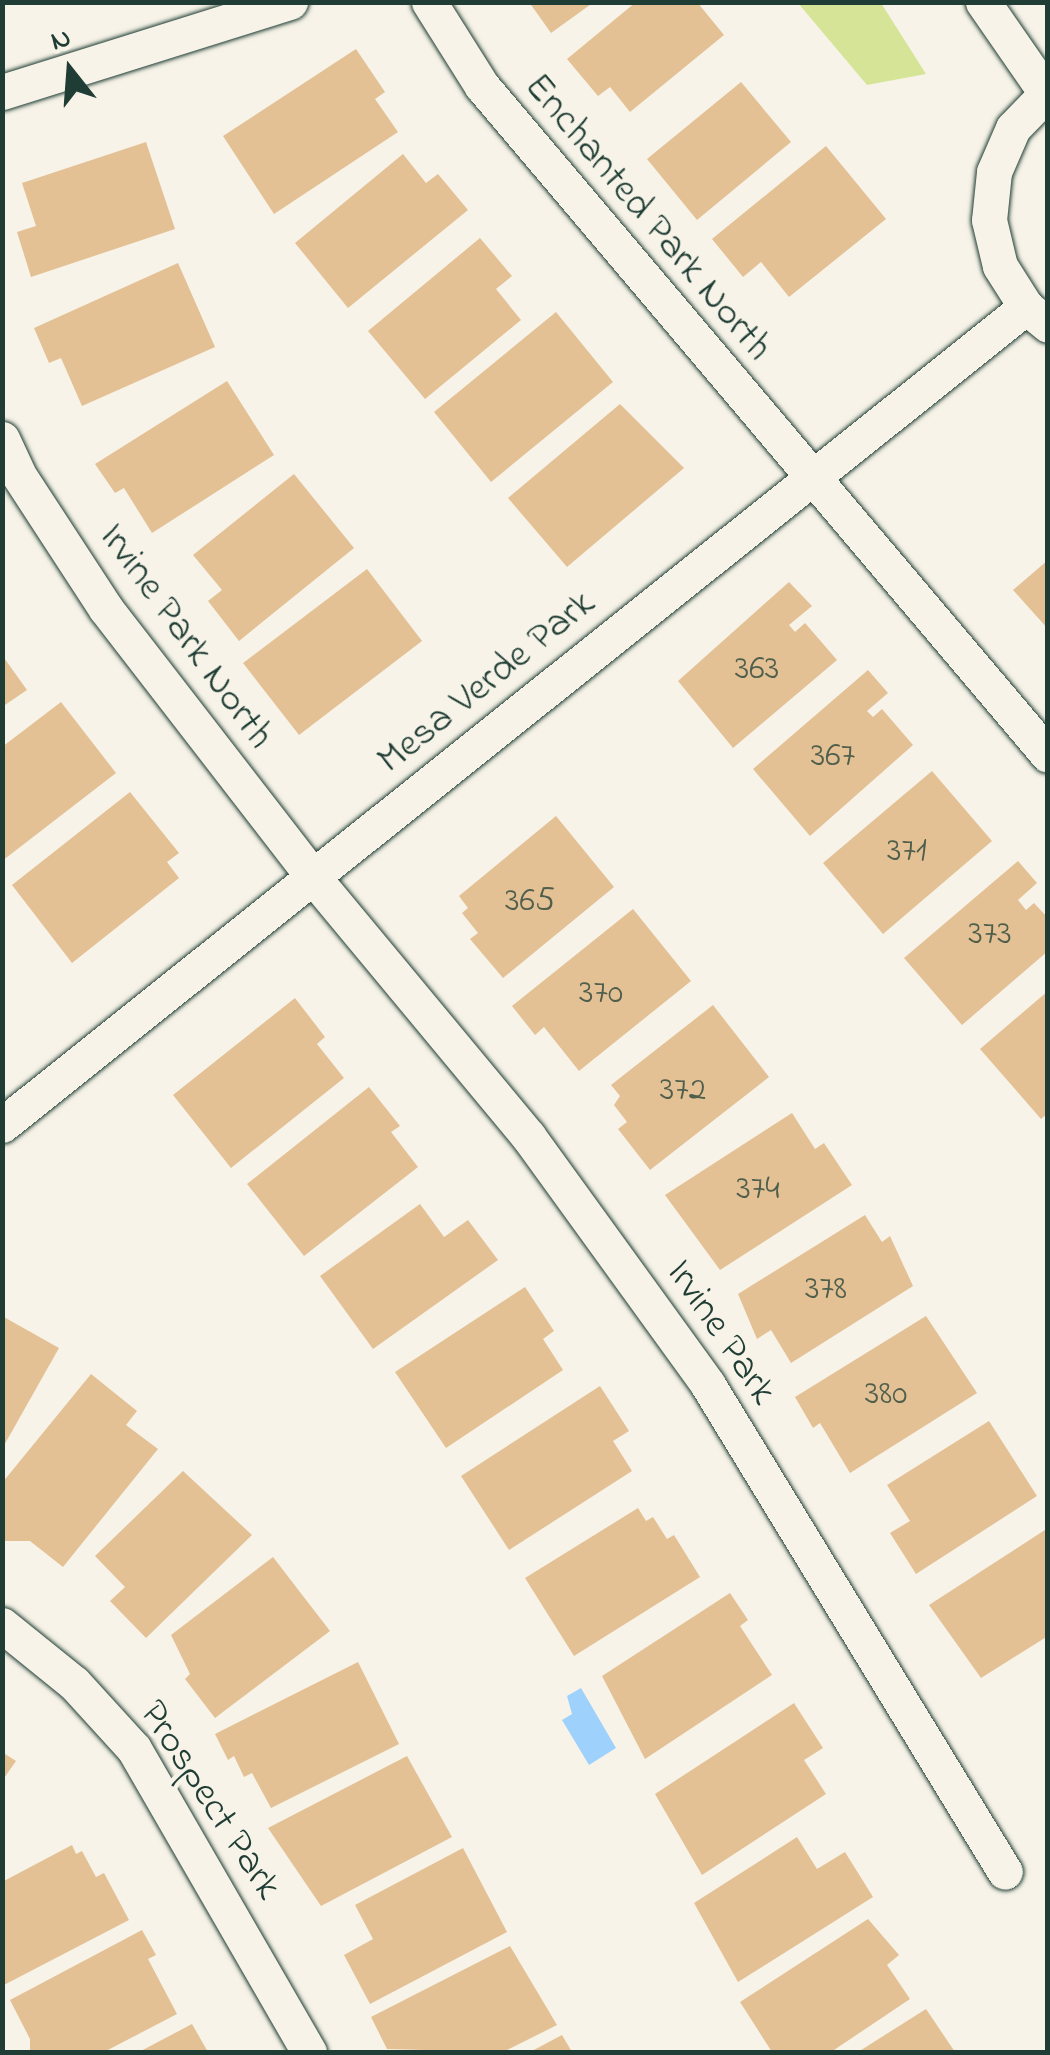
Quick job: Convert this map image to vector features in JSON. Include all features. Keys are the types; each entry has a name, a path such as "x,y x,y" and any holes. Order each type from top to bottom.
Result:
{"street":[{"path":"2,92 290,2"},
{"name":"Enchanted Park North","path":"429,2 482,86 810,479 1048,755"},
{"path":"983,2 1047,92 1013,128 994,172 989,220 996,251 1036,316"},
{"name":"Mesa Verde Park","path":"2,1125 810,479 1036,316"},
{"name":"Irvine Park North","path":"2,438 18,474 106,609 314,877"},
{"name":"Irvine Park","path":"314,877 504,1105 697,1370 1005,1872"},
{"name":"Prospect Park","path":"2,1625 74,1683 134,1749 309,2052"}],"green space":[{"path":"798,3 881,3 926,74 867,85"}],"water":[{"path":"581,1688 616,1748 589,1765 562,1720 572,1714 567,1696"}],"building":[{"path":"529,2 594,2 551,33"},
{"path":"636,2 697,2 724,35 630,112 610,87 598,96 567,59"},
{"path":"356,49 385,92 375,99 398,132 274,214 223,136"},
{"path":"741,82 791,142 697,220 647,159"},
{"path":"146,142 175,229 31,277 17,232 36,226 22,183"},
{"path":"826,146 886,219 789,297 761,262 743,277 712,239"},
{"path":"403,154 426,183 438,174 468,210 348,308 295,243"},
{"path":"480,238 512,276 496,289 521,320 425,399 368,331"},
{"path":"178,263 215,347 82,406 61,358 49,363 34,328"},
{"path":"556,312 613,382 491,482 434,412"},
{"path":"227,381 274,455 152,533 124,488 115,493 95,464"},
{"path":"620,404 684,468 567,567 508,498"},
{"path":"294,474 354,548 239,641 208,601 222,590 193,555"},
{"path":"1048,560 1048,629 1013,590"},
{"path":"367,569 422,641 299,735 243,663"},
{"path":"789,582 812,606 789,625 795,632 805,623 837,660 733,748 678,681"},
{"path":"2,655 27,690 2,707"},
{"path":"868,670 888,693 867,711 873,717 882,709 913,745 810,836 753,769"},
{"path":"61,702 116,773 2,861 2,747"},
{"path":"932,771 992,841 883,934 823,863"},
{"path":"130,792 179,853 167,862 179,878 72,963 12,885"},
{"path":"556,816 614,887 503,978 470,939 478,933 462,913 468,908 459,896"},
{"path":"1018,861 1037,883 1018,900 1026,910 1034,903 1048,918 1048,951 962,1025 904,958"},
{"path":"633,909 691,981 579,1071 544,1027 535,1035 512,1006"},
{"path":"1048,991 1048,1113 1041,1119 980,1049"},
{"path":"295,998 325,1037 317,1044 344,1078 231,1168 173,1095"},
{"path":"713,1005 769,1077 650,1170 618,1129 627,1122 614,1105 620,1096 611,1085"},
{"path":"369,1087 400,1126 391,1132 418,1167 304,1256 247,1184"},
{"path":"792,1113 815,1149 824,1143 852,1185 720,1270 665,1195"},
{"path":"420,1204 444,1237 468,1220 498,1260 373,1349 320,1276"},
{"path":"865,1215 882,1242 890,1236 913,1286 791,1363 771,1330 757,1339 738,1294"},
{"path":"525,1287 554,1331 543,1339 563,1370 446,1448 395,1372"},
{"path":"2,1316 59,1348 2,1449"},
{"path":"926,1316 977,1393 850,1473 820,1423 813,1428 795,1397"},
{"path":"91,1374 137,1411 126,1425 158,1449 63,1567 30,1541 2,1541 2,1483"},
{"path":"600,1386 629,1431 613,1441 632,1471 509,1550 461,1476"},
{"path":"989,1421 1037,1496 916,1574 890,1533 910,1521 887,1485"},
{"path":"183,1471 252,1535 146,1638 110,1601 125,1587 95,1556"},
{"path":"638,1508 646,1521 653,1517 667,1539 674,1535 700,1577 574,1656 525,1578"},
{"path":"1048,1528 1048,1636 981,1678 929,1605"},
{"path":"273,1557 330,1631 215,1718 185,1679 190,1674 171,1635"},
{"path":"730,1593 748,1620 740,1626 772,1675 645,1759 602,1676"},
{"path":"358,1662 399,1744 271,1808 252,1773 244,1777 234,1756 228,1760 215,1734"},
{"path":"794,1703 823,1748 804,1760 826,1794 702,1875 655,1794"},
{"path":"2,1752 16,1761 2,1781"},
{"path":"407,1756 452,1837 321,1906 268,1828"},
{"path":"797,1837 817,1869 845,1852 873,1897 738,1982 694,1903"},
{"path":"72,1845 76,1854 82,1851 96,1877 104,1873 129,1920 2,1986 2,1882"},
{"path":"463,1848 507,1932 370,2004 344,1955 373,1939 355,1905"},
{"path":"868,1919 899,1955 887,1965 910,1999 831,2052 772,2052 740,2002"},
{"path":"142,1930 156,1955 148,1959 177,2014 104,2052 30,2052 30,2039 10,2000"},
{"path":"510,1946 557,2025 503,2052 387,2049 371,2017"},
{"path":"926,2009 955,2052 858,2052"},
{"path":"192,2024 208,2052 139,2052"},
{"path":"562,2035 572,2052 530,2052"}]}
